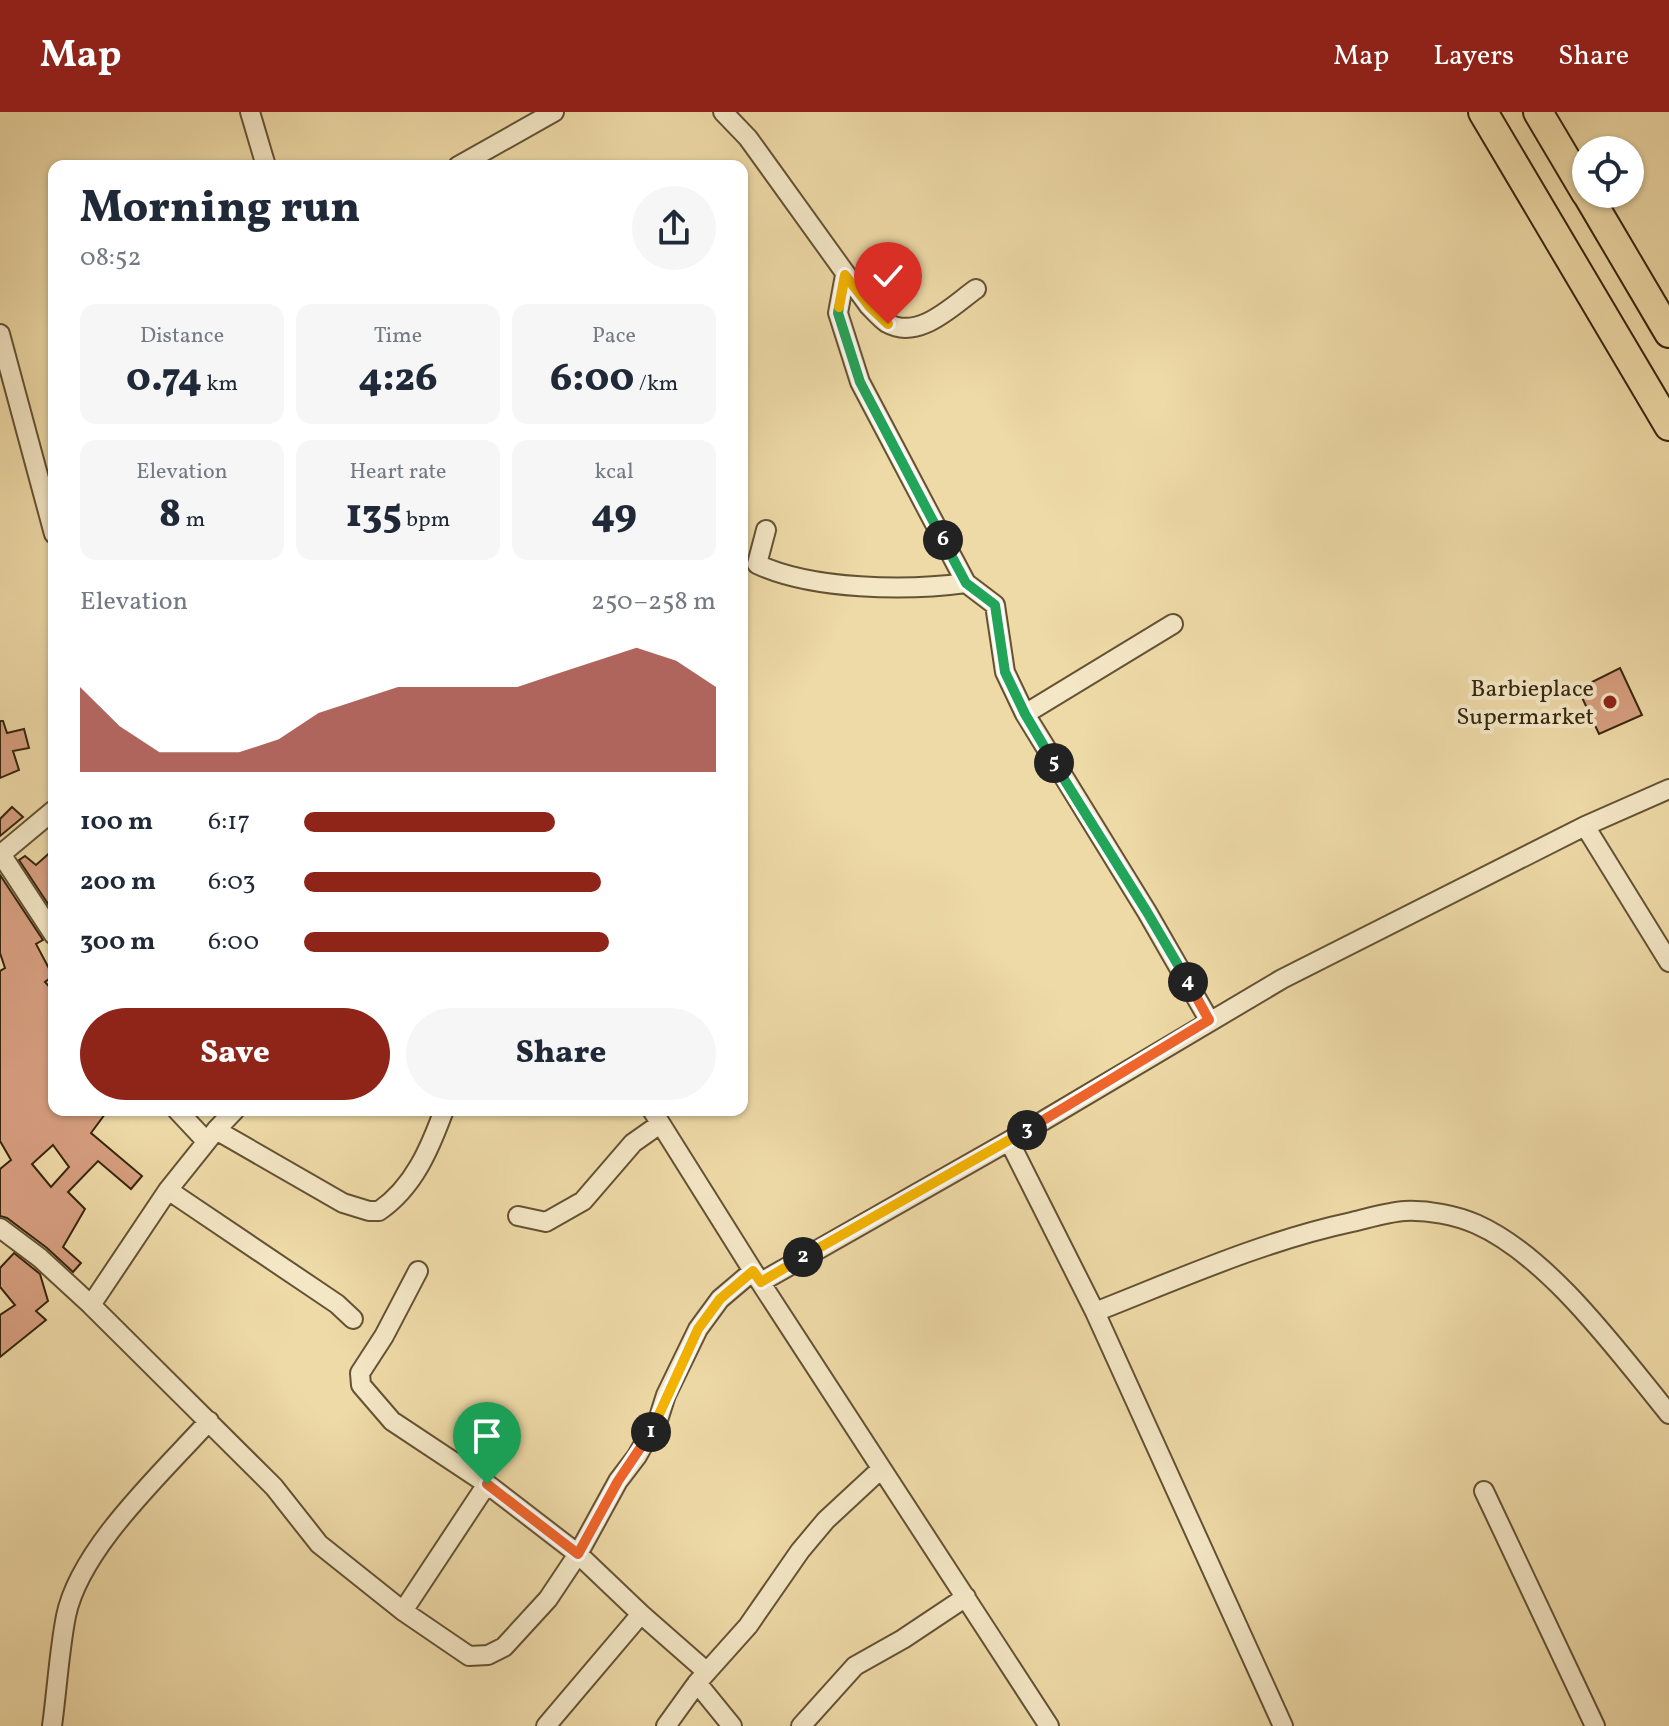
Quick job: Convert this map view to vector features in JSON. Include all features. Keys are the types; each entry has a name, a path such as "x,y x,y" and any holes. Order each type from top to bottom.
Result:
{"main road":[{"path":"1483,112 1669,426"},
{"path":"1538,112 1572,169"},
{"path":"1595,208 1669,333"}],"street":[{"path":"250,112 264,160"},
{"path":"469,160 554,112"},
{"path":"723,112 748,138 869,306 888,324 907,328 926,324 976,289"},
{"path":"845,275 838,313 860,382 966,583 995,605 1005,672 1025,714 1147,912 1209,1020"},
{"path":"0,334 48,512"},
{"path":"766,530 750,564 773,572 823,583 930,588 966,583"},
{"path":"1025,714 1173,624"},
{"path":"0,1228 40,1258 91,1305 209,1421 274,1487 319,1544 403,1611 469,1656 488,1655 504,1647 526,1625 578,1554 618,1481 637,1456 659,1417 666,1395 698,1329 720,1299 757,1276 1009,1141 1282,979 1585,826 1669,789"},
{"path":"48,815 0,854 48,926"},
{"path":"1585,826 1669,962"},
{"path":"185,1116 211,1136 343,1203 369,1211 379,1211 414,1176 431,1146 442,1116"},
{"path":"91,1305 168,1190 229,1116"},
{"path":"518,1216 546,1222 583,1201 656,1117 1049,1726"},
{"path":"1009,1141 1095,1312 1283,1726"},
{"path":"168,1190 337,1304 353,1319"},
{"path":"1095,1312 1225,1260 1310,1231 1403,1211 1429,1212 1476,1224 1526,1257 1580,1306 1669,1414"},
{"path":"418,1271 360,1373 361,1385 392,1421 487,1484 578,1554 702,1678 732,1726"},
{"path":"52,1726 66,1615 77,1583 93,1553 111,1530 209,1421"},
{"path":"666,1726 702,1678 748,1626 800,1551 826,1520 881,1469"},
{"path":"403,1611 487,1484"},
{"path":"1484,1491 1595,1726"},
{"path":"801,1726 855,1666 903,1639 966,1597"},
{"path":"546,1726 641,1614"}],"building":[{"name":"Barbieplace Supermarket","path":"1620,668 1642,715 1599,734 1578,689"},
{"path":"0,721 3,721 7,733 24,729 29,748 13,751 19,770 0,778"},
{"path":"12,807 23,817 0,836 0,819"},
{"path":"48,854 48,904 19,860 25,856 36,865"},
{"path":"0,875 43,940 36,944 48,967 48,980 45,982 48,985 48,1116 104,1116 91,1133 142,1176 131,1189 98,1161 68,1192 85,1209 63,1247 81,1263 73,1272 47,1248 0,1216 0,1169 11,1160 0,1141 0,971 5,968 0,953","holes":["53,1145 69,1167 51,1187 32,1164"]},
{"path":"14,1253 40,1274 48,1301 36,1311 46,1320 0,1357 0,1315 15,1305 0,1287 0,1268"}],"place":[{"name":"Barbieplace Supermarket","path":"1610,702"}],"route":[{"path":"487,1484 578,1554 618,1481 637,1456 659,1417 666,1395 698,1329 720,1299 753,1271 761,1282 1009,1141 1209,1020 1147,912 1033,729 1005,672 995,605 966,583 860,382 838,313 845,275 869,306 888,324"}]}
